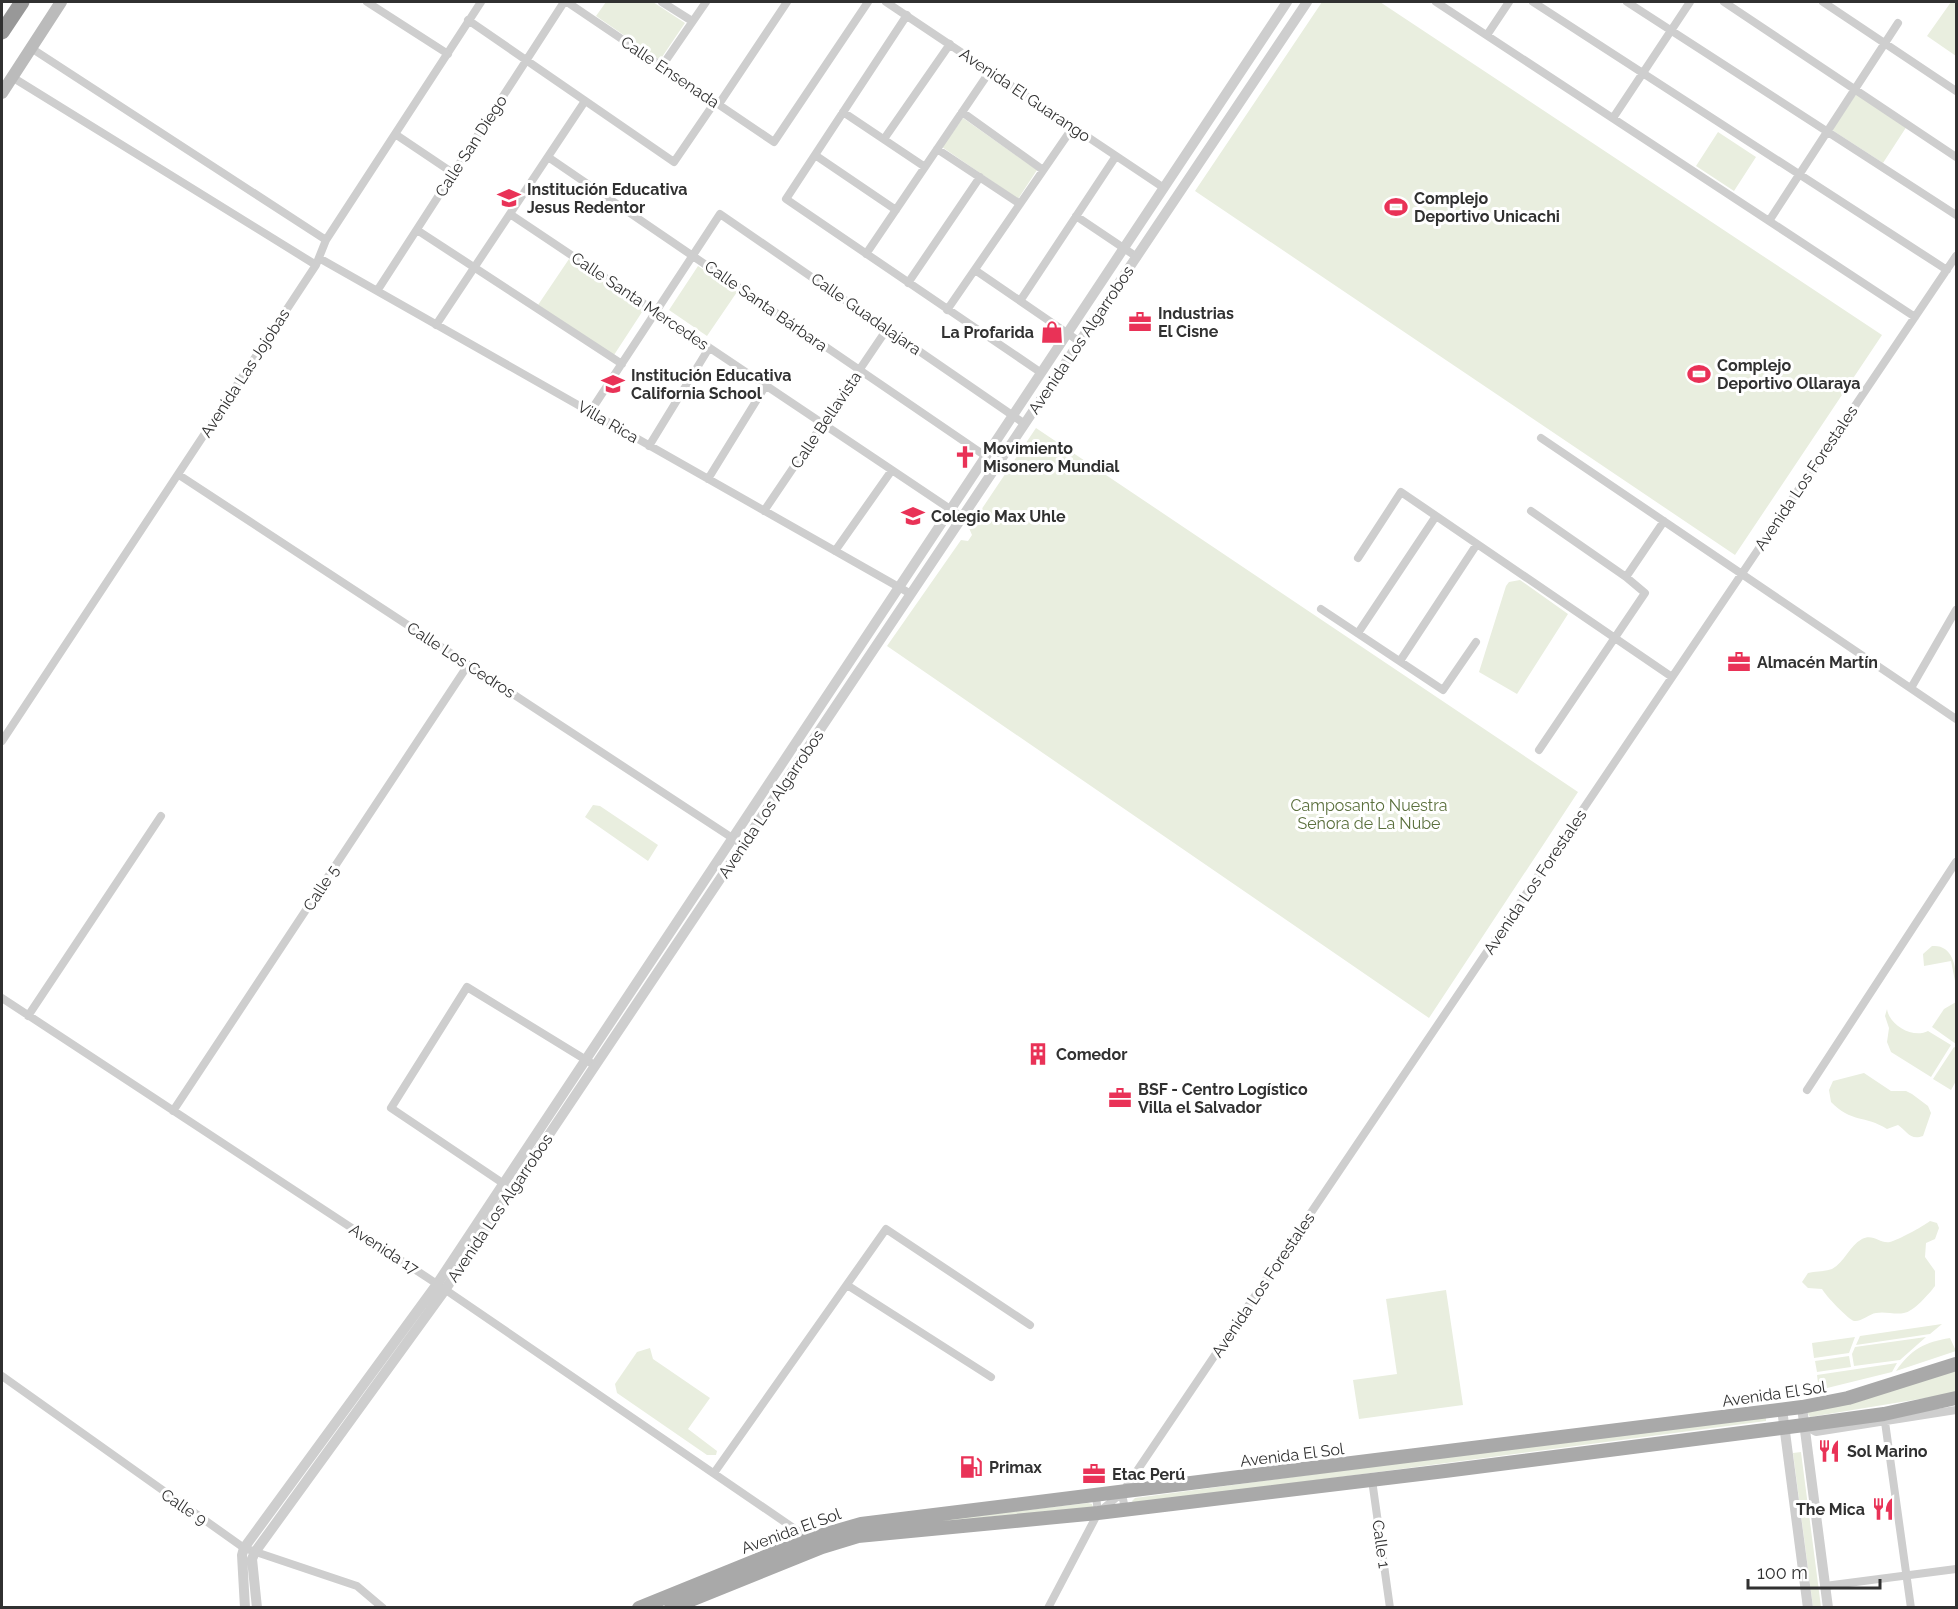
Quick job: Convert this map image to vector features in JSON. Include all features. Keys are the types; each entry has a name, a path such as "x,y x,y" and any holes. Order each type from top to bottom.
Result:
{"highway":[{"path":"2,32 22,2"}],"main road":[{"path":"2,93 60,2"},
{"name":"Avenida El Sol","path":"639,1608 809,1539 861,1524 1782,1410 1848,1398 1956,1364"},
{"name":"Avenida El Sol","path":"671,1608 822,1546 858,1536 1098,1513 1372,1480 1884,1414 1956,1398"}],"street":[{"path":"367,2 448,54"},
{"name":"Avenida Las Jojobas","path":"2,741 317,262 326,240 481,2"},
{"name":"Calle San Diego","path":"377,291 566,2"},
{"name":"Calle Ensenada","path":"566,2 774,142 868,2"},
{"path":"662,2 692,21"},
{"path":"662,66 706,2"},
{"path":"468,20 674,162 787,2"},
{"name":"Avenida El Guarango","path":"886,2 1164,188"},
{"name":"Avenida Los Algarrobos","path":"591,1063 732,838 897,586 1287,2"},
{"name":"Avenida Los Algarrobos","path":"255,1552 441,1287 591,1063 743,845 1307,2"},
{"path":"1436,2 1915,317"},
{"path":"1487,35 1509,2"},
{"path":"1533,2 1947,270"},
{"path":"1627,2 1956,215"},
{"path":"1613,118 1690,2"},
{"path":"1724,2 1956,157"},
{"path":"1823,2 1956,91"},
{"path":"907,15 786,199 1040,372"},
{"path":"1770,221 1898,23"},
{"path":"884,139 950,44"},
{"path":"31,48 326,240"},
{"path":"866,254 990,71"},
{"name":"Villa Rica","path":"12,77 317,262 377,291 911,594"},
{"path":"436,325 585,101"},
{"path":"843,112 925,167"},
{"path":"962,112 1043,170"},
{"path":"947,310 1073,127"},
{"path":"394,134 453,173"},
{"path":"937,149 1020,204"},
{"path":"815,156 896,210"},
{"path":"1020,301 1116,156"},
{"name":"Calle Santa Bárbara","path":"548,157 984,455"},
{"path":"908,283 980,177"},
{"path":"1164,188 1177,196"},
{"name":"Calle Santa Mercedes","path":"510,214 962,517"},
{"name":"Calle Guadalajara","path":"693,256 720,214 1025,424"},
{"path":"1076,216 1137,257"},
{"path":"417,230 622,364"},
{"path":"590,412 693,256"},
{"name":"Avenida Los Forestales","path":"1098,1513 1122,1493 1956,256"},
{"path":"975,270 1080,342"},
{"name":"Calle Bellavista","path":"764,511 887,329"},
{"path":"649,446 709,348"},
{"path":"708,479 766,386"},
{"path":"1541,438 1956,719"},
{"path":"835,551 892,470"},
{"name":"Calle Los Cedros","path":"179,474 743,845"},
{"path":"1358,558 1401,492 1672,677"},
{"path":"1531,511 1626,577 1645,593 1539,750"},
{"path":"1358,633 1436,516"},
{"path":"1626,577 1664,521"},
{"path":"1400,661 1477,544"},
{"path":"1321,609 1443,690 1476,642"},
{"path":"1911,688 1956,610"},
{"name":"Calle 5","path":"173,1111 468,665"},
{"path":"28,1016 162,816"},
{"path":"1807,1090 1956,862"},
{"path":"508,1187 391,1108 467,987 591,1063"},
{"name":"Avenida 17","path":"2,998 441,1287 822,1546"},
{"path":"714,1473 886,1228 1030,1325"},
{"path":"847,1285 991,1377"},
{"name":"Avenida Los Algarrobos","path":"244,1548 441,1287"},
{"name":"Calle 9","path":"2,1376 244,1548 357,1586 383,1608"},
{"path":"1802,1407 1828,1608"},
{"path":"1782,1410 1808,1608"},
{"name":"Avenida El Sol","path":"1804,1425 1816,1432 1956,1410"},
{"path":"1885,1422 1911,1608"},
{"name":"Calle 1","path":"1372,1480 1390,1608"},
{"path":"1122,1493 1125,1509"},
{"path":"1048,1608 1098,1513 1096,1496"},
{"path":"244,1548 242,1555 246,1608"},
{"path":"255,1552 252,1559 257,1608"},
{"path":"1825,1586 1956,1569"}],"green space":[{"path":"606,2 653,2 685,23 660,60 596,16"},
{"path":"1322,2 1380,2 1882,335 1735,555 1195,191"},
{"path":"1951,2 1956,2 1956,56 1927,36"},
{"path":"1857,93 1907,126 1883,163 1832,130"},
{"path":"963,118 1037,170 1018,199 942,147"},
{"path":"1718,132 1756,157 1734,191 1696,166"},
{"path":"569,259 644,309 614,355 538,305"},
{"path":"698,266 737,292 707,336 669,310"},
{"name":"Camposanto Nuestra Señora de La Nube","path":"1036,428 1578,792 1429,1018 887,646 961,540 968,541 972,535 969,528"},
{"path":"1520,580 1568,614 1517,694 1479,672 1506,586 1509,582"},
{"path":"593,805 600,806 658,845 648,861 585,817"},
{"path":"1932,946 1945,949 1953,959 1956,986 1951,961 1924,966 1923,954"},
{"path":"1956,1002 1956,1044 1932,1027 1944,1009"},
{"path":"1887,1009 1892,1020 1903,1029 1916,1033 1928,1031 1951,1045 1931,1077 1891,1052 1887,1042 1889,1028 1885,1016"},
{"path":"1954,1047 1956,1048 1956,1081 1951,1090 1933,1079"},
{"path":"1864,1073 1891,1091 1906,1091 1928,1106 1931,1113 1923,1136 1909,1135 1898,1125 1887,1129 1845,1113 1831,1102 1829,1090 1833,1081"},
{"path":"1930,1221 1937,1223 1939,1228 1935,1239 1926,1243 1925,1257 1935,1271 1935,1286 1921,1302 1908,1312 1876,1313 1854,1321 1837,1307 1822,1289 1808,1288 1802,1282 1808,1273 1832,1269 1866,1237 1890,1242"},
{"path":"1446,1290 1463,1405 1359,1419 1353,1380 1397,1374 1386,1299"},
{"path":"1942,1324 1930,1334 1856,1345 1860,1336"},
{"path":"1855,1337 1849,1353 1814,1358 1812,1343"},
{"path":"1926,1337 1900,1360 1854,1366 1852,1354 1855,1347"},
{"path":"1950,1338 1956,1351 1896,1371 1907,1357 1919,1348"},
{"path":"650,1348 653,1359 710,1398 688,1429 717,1451 716,1455 707,1455 617,1393 615,1384 637,1352"},
{"path":"1849,1356 1851,1367 1817,1372 1815,1361"},
{"path":"1897,1363 1892,1372 1819,1390 1817,1375"},
{"path":"1956,1369 1956,1393 1810,1417 1808,1414 1808,1411"},
{"path":"1766,1414 1766,1421 1134,1504 1132,1501 1135,1498"},
{"path":"1801,1452 1821,1607 1813,1607 1793,1453"},
{"path":"1088,1503 1093,1507 853,1530"}],"place":[{"name":"Institución Educativa Jesus Redentor","path":"509,198"},
{"name":"Complejo Deportivo Unicachi","path":"1396,207"},
{"name":"Industrias El Cisne","path":"1140,322"},
{"name":"La Profarida","path":"1052,332"},
{"name":"Complejo Deportivo Ollaraya","path":"1699,374"},
{"name":"Institución Educativa California School","path":"613,384"},
{"name":"Movimiento Misonero Mundial","path":"965,457"},
{"name":"Colegio Max Uhle","path":"913,516"},
{"name":"Almacén Martín","path":"1739,662"},
{"name":"Comedor","path":"1038,1054"},
{"name":"BSF - Centro Logístico Villa el Salvador","path":"1120,1098"},
{"name":"Sol Marino","path":"1829,1451"},
{"name":"Primax","path":"971,1467"},
{"name":"Etac Perú","path":"1094,1474"},
{"name":"The Mica","path":"1883,1509"}]}
